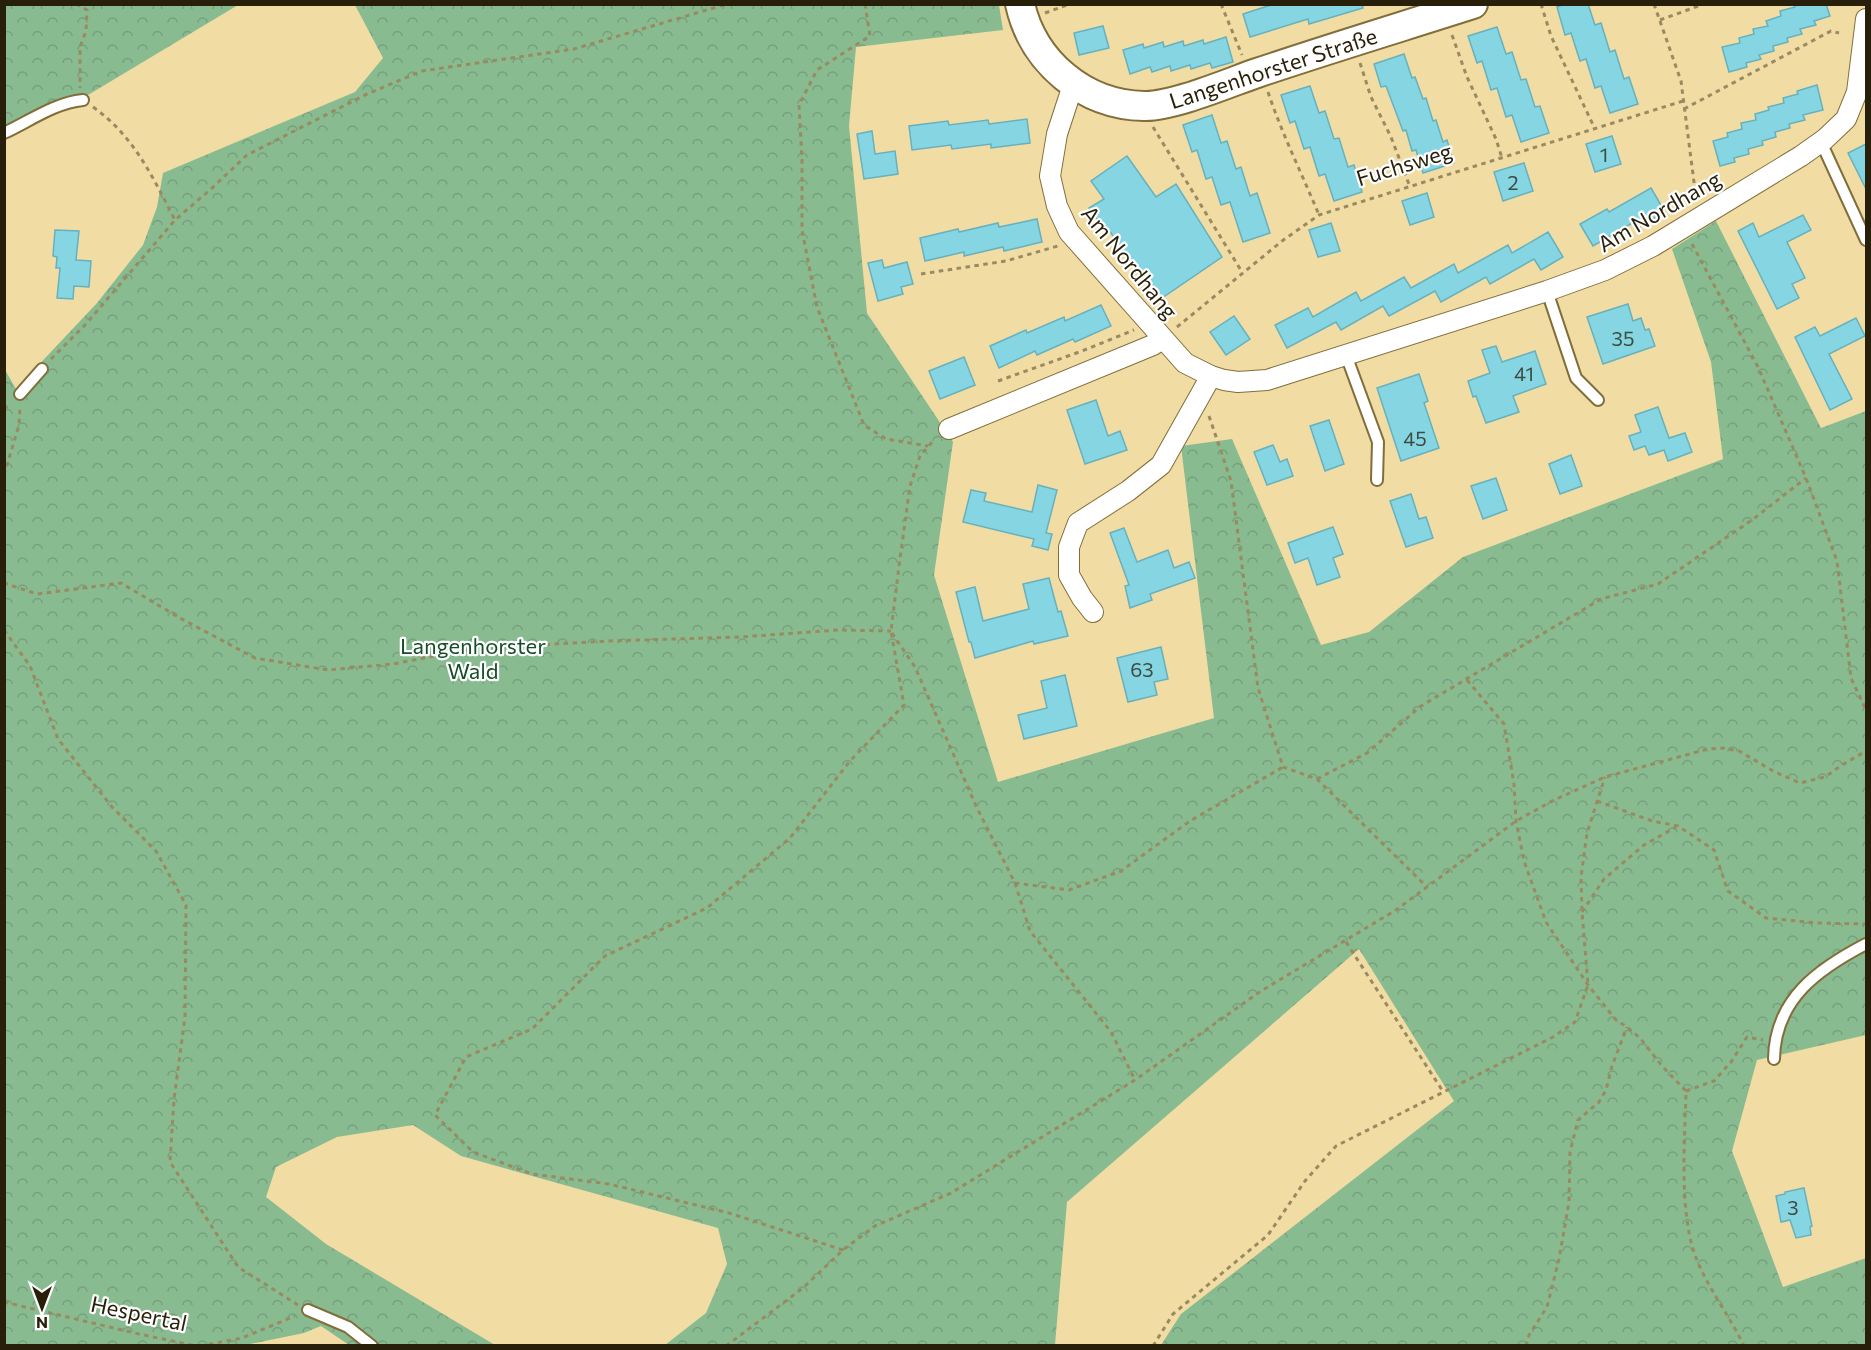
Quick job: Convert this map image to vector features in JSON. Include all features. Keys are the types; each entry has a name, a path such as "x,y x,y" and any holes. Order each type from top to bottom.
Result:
{"street":[{"name":"Langenhorster Straße","path":"1073,85 1096,96 1120,103 1144,106 1167,103 1473,4"},
{"path":"1032,9 1024,20 1038,48 1061,75 1073,85"},
{"name":"Am Nordhang","path":"1073,85 1057,134 1050,176 1057,206 1070,232 1167,336 1185,363 1211,376 1238,382 1267,380 1546,291 1605,270 1653,246 1821,142 1846,118 1857,92 1864,62 1866,19"},
{"path":"949,429 1153,345 1167,336"},
{"path":"1094,612 1082,598 1069,575 1069,547 1078,523 1128,491 1161,465 1211,376"}],"lane":[{"path":"4,133 56,106 68,101 83,100"},
{"path":"1821,142 1866,240"},
{"path":"1546,291 1575,378 1598,399"},
{"path":"1346,355 1378,442 1377,480"},
{"path":"20,394 42,369"},
{"path":"1774,1059 1774,1043 1783,1016 1795,996 1810,980 1835,960 1866,944"},
{"path":"308,1310 348,1327 372,1346"}],"path":[{"path":"76,4 87,10 86,31 80,47 79,85 83,100 110,119 147,164 175,220"},
{"path":"42,369 85,326 175,220 247,154 365,95 422,70 574,48 727,4"},
{"path":"865,4 870,36 817,70 799,105 802,230 817,307 864,425 886,439 928,446"},
{"path":"1032,9 1071,4"},
{"path":"1221,4 1243,56"},
{"path":"1541,4 1551,36 1595,129"},
{"path":"1654,4 1681,81 1695,190"},
{"path":"1660,20 1704,4"},
{"path":"1449,27 1467,77 1496,139 1502,158"},
{"path":"1684,109 1831,30 1839,33"},
{"name":"Langenhorster Straße","path":"1357,55 1371,97 1391,136 1410,187"},
{"name":"Langenhorster Straße","path":"1266,84 1280,127 1295,156 1319,215"},
{"name":"Fuchsweg","path":"1167,336 1242,273 1319,215 1683,100"},
{"name":"Langenhorster Straße","path":"1150,124 1242,273"},
{"path":"1688,237 1758,368 1806,478 1838,561 1851,678 1866,710"},
{"path":"921,274 1006,261 1065,244"},
{"path":"998,381 1139,329"},
{"path":"4,476 19,425 20,394"},
{"path":"1197,401 1205,407 1231,481 1258,688 1283,766"},
{"path":"843,1250 729,1213 609,1184 532,1174 473,1152 435,1115 466,1057 532,1029 605,956 707,908 790,838 850,761 904,705 891,631 910,486 920,456 928,446 949,429"},
{"path":"1317,779 1367,753 1420,706 1601,599 1658,584 1752,520 1806,478"},
{"path":"4,582 38,594 121,583 255,658 328,670 393,664 471,649 608,641 740,637 838,630 891,631"},
{"path":"4,630 30,666 58,738 112,807 156,850 186,905 185,1017 174,1100 170,1161 238,1267 308,1310"},
{"path":"891,631 915,667 977,808 1015,883 1030,931 1111,1032 1135,1080"},
{"path":"1467,680 1504,724 1514,784 1516,821 1524,861 1546,922 1588,985 1616,1020 1640,1038 1686,1091 1686,1206 1690,1238 1702,1270 1744,1346"},
{"path":"726,1346 803,1288 843,1250 875,1226 951,1193 1135,1080 1261,991 1396,910 1516,821 1554,800 1605,777 1708,749 1723,748 1739,751 1775,772 1800,783 1825,777 1866,751"},
{"path":"1283,766 1317,779 1427,887"},
{"path":"1015,883 1069,890 1121,871 1190,821 1283,766"},
{"path":"1153,1346 1173,1314 1268,1235 1305,1181 1336,1146 1553,1038 1575,1022 1588,985 1581,877 1587,833 1605,777"},
{"path":"1597,801 1652,821 1677,826 1714,850 1728,891 1766,918 1816,923 1866,924"},
{"path":"1582,912 1605,879 1644,845 1677,826"},
{"path":"1346,942 1444,1093"},
{"path":"1526,1346 1529,1335 1547,1307 1559,1259 1569,1202 1570,1152 1578,1119 1599,1102 1606,1090 1612,1066 1627,1027"},
{"path":"1686,1091 1714,1081 1731,1062 1747,1038 1774,1043"},
{"name":"Hespertal","path":"4,1302 198,1346 242,1338 285,1322 308,1310"}],"green space":[{"path":"5,5 238,5 58,113 5,140"},
{"name":"Langenhorster Wald","path":"355,5 999,5 1003,30 856,47 849,126 867,313 953,442 934,575 998,782 1214,718 1181,446 1232,439 1321,645 1369,632 1463,557 1723,459 1711,362 1672,249 1716,221 1821,428 1866,411 1866,1035 1757,1060 1732,1151 1783,1287 1866,1258 1866,1345 1161,1345 1181,1314 1454,1101 1359,949 1067,1202 1055,1345 665,1345 706,1313 727,1264 718,1228 461,1156 413,1125 337,1137 276,1167 266,1197 326,1244 495,1345 349,1345 321,1326 304,1333 245,1345 5,1345 4,368 16,389 97,303 143,245 157,207 163,173 355,92 383,58"}],"building":[{"path":"1274,4 1362,4 1363,8 1309,24 1308,19 1250,37 1243,14"},
{"path":"1565,4 1588,4 1595,25 1601,23 1610,52 1615,50 1624,79 1629,77 1638,104 1610,113 1601,86 1595,88 1586,59 1580,61 1571,33 1565,35 1557,7"},
{"path":"1794,4 1826,4 1830,16 1814,21 1816,25 1800,29 1802,34 1787,38 1788,42 1773,46 1774,51 1759,55 1761,59 1746,63 1747,67 1729,72 1722,47 1740,43 1739,38 1754,34 1753,29 1768,26 1766,21 1781,16 1780,11 1795,7"},
{"path":"1103,26 1109,48 1079,55 1074,33"},
{"path":"1497,27 1506,54 1512,52 1521,80 1526,79 1535,107 1540,106 1549,133 1521,142 1512,115 1506,117 1497,88 1491,90 1482,61 1477,63 1468,36"},
{"path":"1226,37 1233,62 1212,68 1210,63 1191,69 1190,65 1171,71 1170,66 1152,72 1150,67 1130,74 1123,50 1143,44 1144,48 1163,42 1164,47 1183,41 1184,46 1203,40 1204,44"},
{"path":"1404,54 1412,78 1415,77 1423,99 1426,98 1433,121 1436,120 1443,142 1447,140 1454,163 1423,173 1416,150 1412,151 1406,130 1403,131 1386,86 1381,87 1374,64"},
{"path":"1817,85 1823,110 1803,115 1805,120 1789,124 1790,128 1775,132 1776,137 1762,141 1763,145 1748,149 1749,154 1734,158 1735,162 1720,166 1713,141 1728,137 1727,133 1742,129 1741,123 1756,120 1755,114 1769,110 1768,107 1784,103 1783,98"},
{"path":"1310,86 1319,113 1325,111 1334,139 1339,138 1348,167 1354,165 1362,192 1334,201 1325,174 1319,176 1310,147 1304,149 1295,121 1290,123 1281,95"},
{"path":"1212,115 1221,143 1227,141 1236,169 1241,167 1250,196 1257,193 1270,233 1243,242 1230,202 1221,205 1212,177 1206,179 1197,150 1192,152 1183,125"},
{"path":"1027,119 1030,143 991,148 991,144 952,149 951,145 912,150 909,126 948,121 949,125 988,120 989,124"},
{"path":"872,131 875,154 895,151 898,174 864,179 857,134"},
{"path":"1612,136 1621,164 1595,172 1586,144"},
{"path":"1866,144 1866,189 1848,153"},
{"path":"1127,156 1156,197 1176,184 1222,257 1162,298 1141,269 1137,272 1109,230 1106,232 1089,208 1104,199 1091,181"},
{"path":"1524,163 1533,191 1503,201 1494,172"},
{"path":"1651,188 1665,212 1638,228 1634,222 1593,246 1580,224 1607,209 1609,212"},
{"path":"1427,193 1434,217 1410,225 1402,201"},
{"path":"1803,215 1811,230 1787,242 1805,278 1792,284 1799,298 1777,309 1738,231 1753,223 1759,237"},
{"path":"1037,219 1042,242 1004,251 1003,247 964,256 964,252 925,261 920,238 958,229 959,232 998,223 999,227"},
{"path":"1331,223 1340,251 1318,257 1309,230"},
{"path":"55,230 79,231 76,260 91,261 89,287 74,286 73,299 57,298 60,268 56,268 57,257 53,256"},
{"path":"1548,232 1563,257 1541,270 1534,259 1490,284 1486,277 1441,302 1435,291 1389,316 1383,306 1341,330 1336,322 1287,348 1275,325 1308,308 1313,317 1356,292 1361,301 1404,277 1411,288 1454,264 1458,273 1508,245 1512,253"},
{"path":"882,260 884,268 907,262 913,284 901,287 903,294 878,301 868,263"},
{"path":"1628,304 1633,321 1641,318 1645,330 1649,329 1655,346 1603,364 1587,317"},
{"path":"1101,305 1111,326 1037,355 1035,351 999,368 990,346 1064,317 1065,321"},
{"path":"1234,316 1250,339 1226,355 1210,332"},
{"path":"1856,318 1865,336 1829,354 1852,399 1830,410 1795,337 1815,327 1820,336"},
{"path":"1496,346 1502,362 1535,351 1546,384 1513,396 1519,412 1486,423 1468,381 1490,373 1482,350"},
{"path":"964,357 975,385 940,399 929,371"},
{"path":"1419,374 1428,401 1424,403 1439,448 1401,461 1377,388"},
{"path":"1096,400 1108,436 1120,431 1127,450 1085,464 1067,410"},
{"path":"1658,407 1669,438 1685,433 1692,452 1668,461 1664,450 1649,455 1645,446 1634,450 1629,436 1641,432 1635,415"},
{"path":"1329,420 1344,464 1325,471 1310,426"},
{"path":"1273,445 1280,462 1287,459 1293,476 1267,485 1254,452"},
{"path":"1571,455 1582,486 1560,494 1549,464"},
{"path":"1496,478 1507,510 1483,519 1471,486"},
{"path":"1038,485 1057,490 1046,533 1052,534 1048,550 1032,546 1034,539 963,522 971,490 986,493 984,501 1032,512"},
{"path":"1411,494 1419,519 1426,517 1433,538 1406,547 1390,501"},
{"path":"1333,527 1343,554 1333,558 1340,577 1317,585 1308,558 1295,563 1288,543"},
{"path":"1124,528 1137,562 1168,550 1174,568 1189,562 1195,578 1150,594 1152,600 1130,608 1125,586 1129,585 1110,533"},
{"path":"1049,578 1058,612 1061,611 1068,636 1034,644 1033,641 975,658 956,592 975,587 983,621 1029,609 1023,584"},
{"path":"1161,647 1168,679 1154,682 1157,695 1128,702 1117,658"},
{"path":"1065,675 1077,726 1024,739 1018,715 1047,708 1041,681"},
{"path":"1804,1188 1812,1226 1810,1227 1811,1235 1796,1238 1790,1220 1781,1222 1776,1196"}]}
